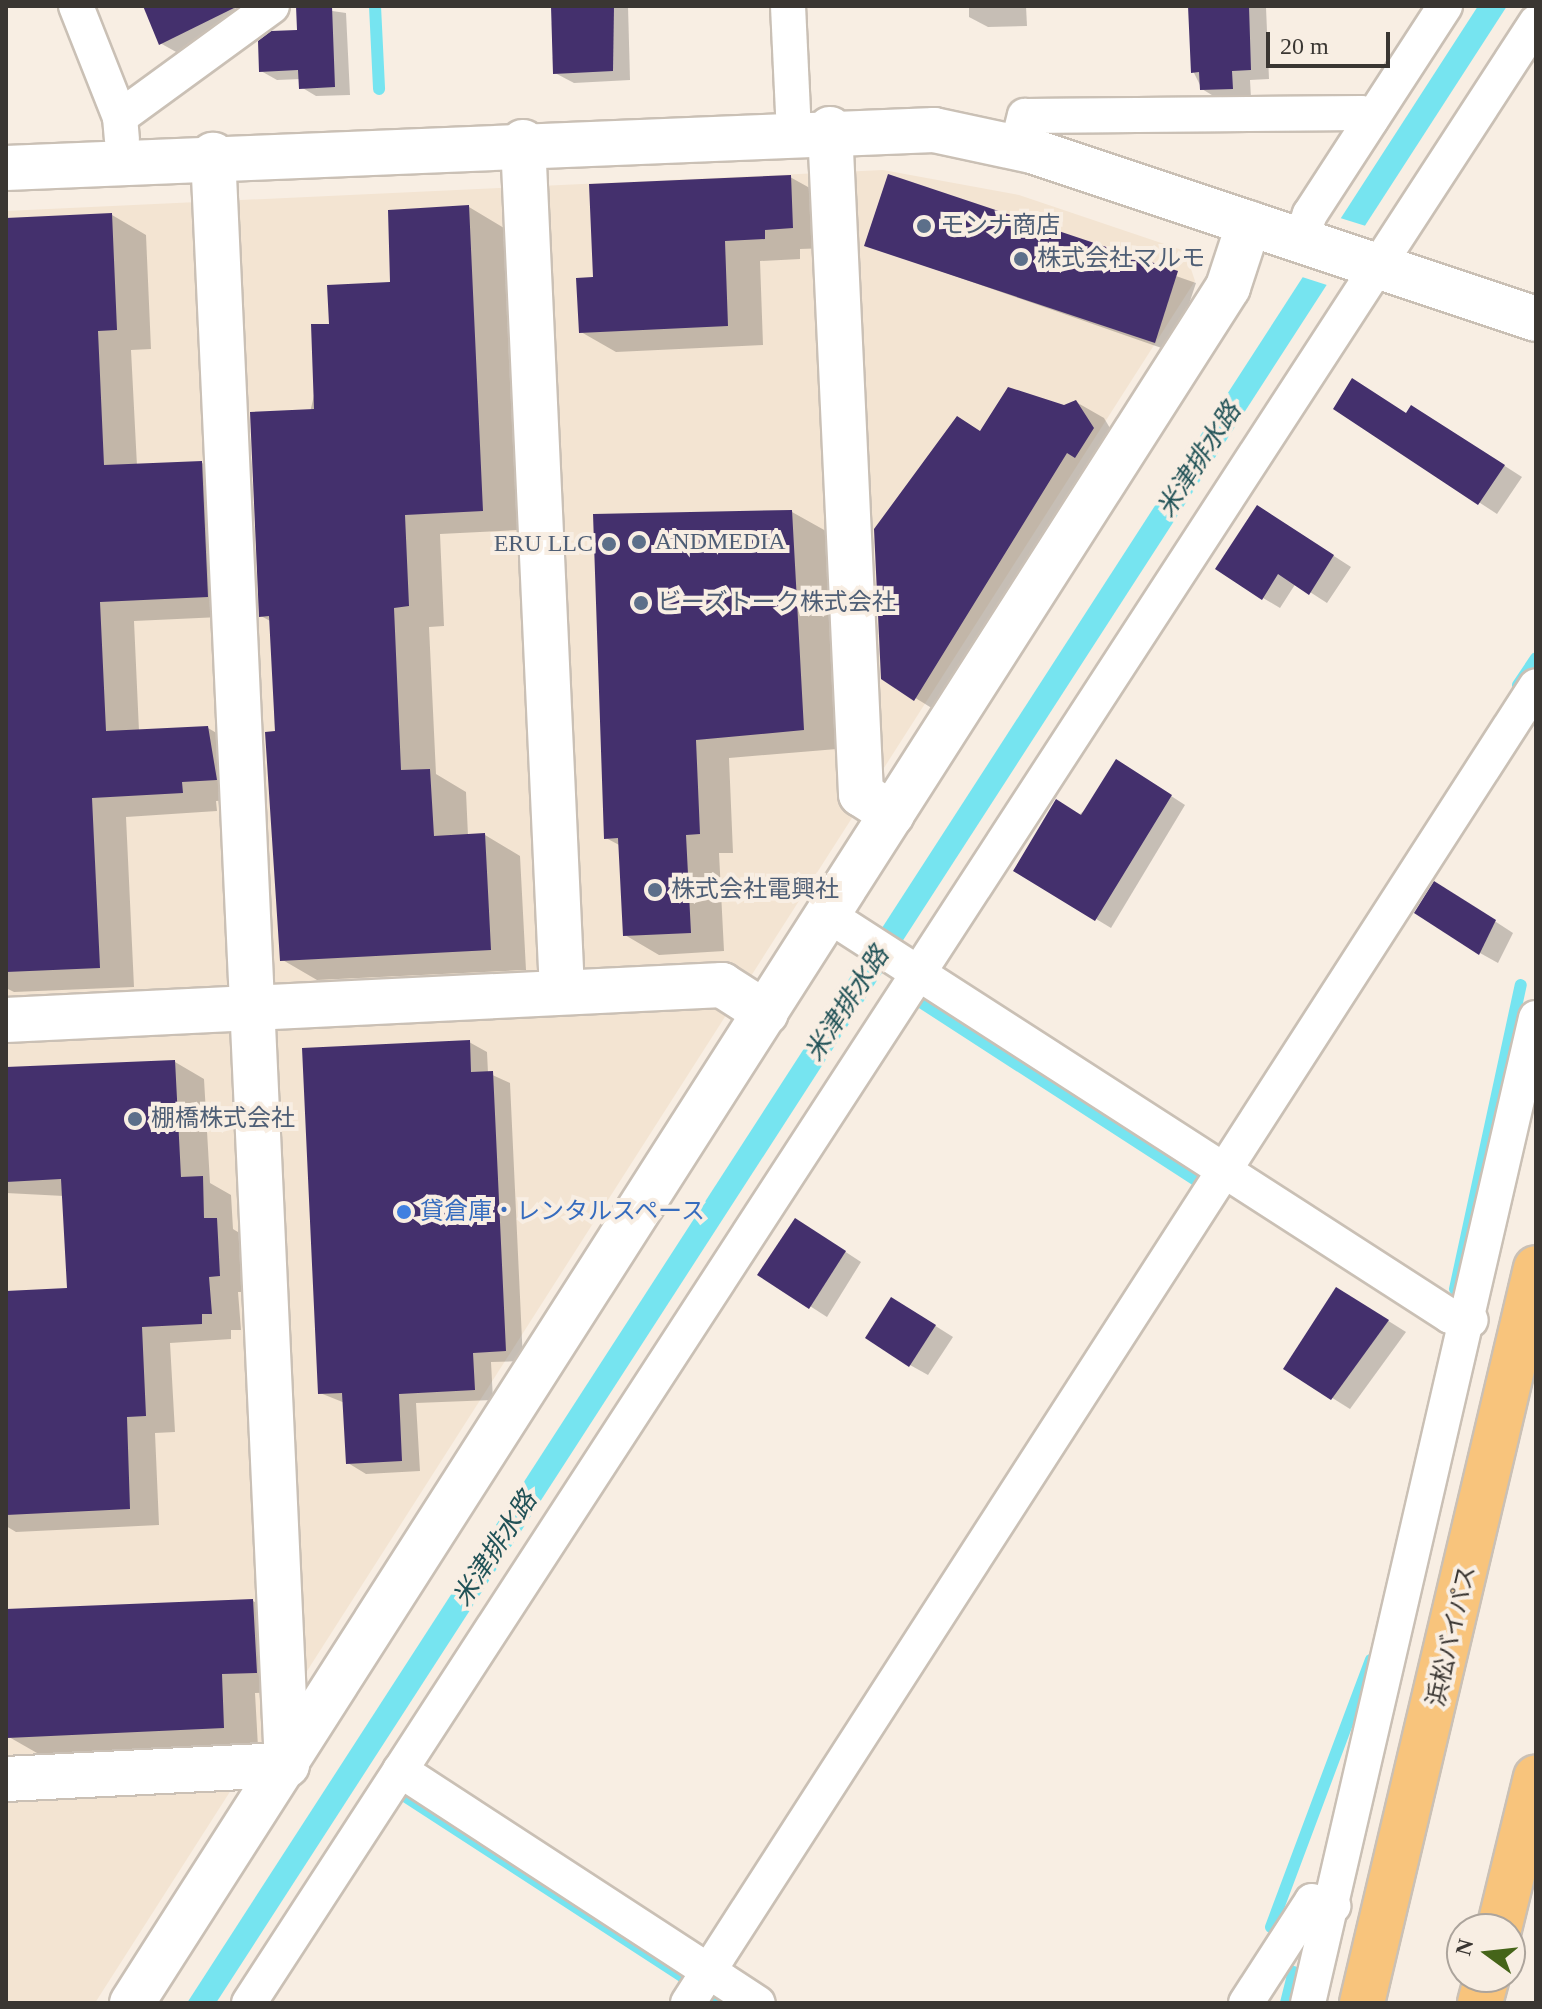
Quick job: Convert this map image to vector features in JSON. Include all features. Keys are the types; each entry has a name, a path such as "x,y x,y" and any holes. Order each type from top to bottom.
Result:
{"highway":[{"name":"浜松バイパス","path":"1362,2003 1536,1268"},
{"path":"1503,1913 1536,1777"}],"street":[{"path":"76,6 120,117 123,160"},
{"path":"120,117 272,6"},
{"path":"788,6 812,130 861,794 892,814"},
{"path":"1302,241 1371,120 1445,6"},
{"path":"249,2003 909,968 1370,264 1536,23"},
{"path":"1017,147 1025,116 1361,113 1371,120"},
{"path":"6,168 213,155 812,130 934,130 1017,147 1536,319"},
{"path":"523,142 562,992"},
{"path":"213,155 287,1765"},
{"path":"132,2003 766,1013 843,925 892,814 1228,287 1249,223"},
{"path":"688,2003 1536,686"},
{"path":"843,925 1450,1316 1471,1320"},
{"path":"6,1020 722,985 766,1013"},
{"path":"1308,2003 1471,1320 1536,1018"},
{"path":"6,1779 287,1765"},
{"path":"400,1770 758,2003"},
{"path":"1246,2003 1312,1901 1333,1906"}],"shaded area":[{"path":"883,170 1019,195 1185,251 1195,281 95,2003 6,2003 6,211"}],"water":[{"name":"米津排水路","path":"1478,6 1507,6 216,2003 187,2003"}],"pier":[{"path":"1337,217 1369,227 1330,286 1299,276"}],"building":[{"path":"143,6 238,6 159,45"},
{"path":"296,6 332,6 335,87 299,89 298,70 259,72 258,41 271,31 297,30"},
{"path":"551,6 614,6 613,71 553,74"},
{"path":"1188,6 1249,6 1251,70 1232,71 1233,89 1200,90 1199,72 1191,73"},
{"path":"888,174 1178,271 1155,343 864,246"},
{"path":"791,175 793,228 765,230 765,239 725,241 728,326 579,333 576,278 593,277 589,184"},
{"path":"469,205 483,511 405,515 409,606 394,608 401,770 430,769 434,836 485,833 491,950 280,961 265,732 275,731 269,616 259,617 250,412 314,409 311,324 329,324 327,285 390,282 388,210"},
{"path":"112,213 117,330 98,331 104,465 202,461 208,597 100,602 106,731 208,726 217,780 182,782 183,793 92,798 100,968 6,972 6,218"},
{"path":"1352,378 1406,413 1411,405 1505,465 1478,505 1333,409"},
{"path":"1008,387 1064,405 1076,400 1094,428 1075,458 1067,453 914,701 881,679 874,529 957,416 980,431"},
{"path":"1257,505 1334,555 1309,595 1278,574 1262,600 1215,569"},
{"path":"792,510 804,730 696,740 700,834 686,835 691,933 623,936 618,838 604,839 593,514"},
{"path":"1116,759 1172,795 1095,921 1013,871 1056,799 1081,815"},
{"path":"1434,881 1496,920 1479,955 1414,913"},
{"name":"貸倉庫・レンタルスペース","path":"470,1040 471,1072 493,1071 506,1351 473,1353 475,1390 399,1394 402,1461 346,1464 342,1393 318,1394 302,1048"},
{"path":"175,1060 181,1177 203,1176 204,1218 217,1218 220,1276 209,1277 212,1314 202,1314 202,1324 142,1327 146,1416 127,1417 130,1509 6,1515 6,1291 67,1288 61,1179 6,1182 6,1067"},
{"path":"795,1218 846,1251 809,1309 757,1275"},
{"path":"1336,1287 1389,1320 1331,1400 1283,1369"},
{"path":"891,1297 936,1325 909,1367 865,1338"},
{"path":"253,1599 257,1673 222,1674 224,1728 7,1738 6,1609"}],"waterway":[{"path":"375,6 379,89"},
{"path":"1518,685 1536,658"},
{"path":"1455,1289 1521,985"},
{"path":"916,999 1202,1184"},
{"path":"1271,1927 1371,1660"},
{"path":"400,1793 685,1978"},
{"path":"1286,2003 1294,1972"},
{"path":"712,1995 724,2003"}],"place":[{"name":"モンナ商店","path":"924,226"},
{"name":"株式会社マルモ","path":"1021,259"},
{"name":"ANDMEDIA","path":"639,542"},
{"name":"ERU LLC","path":"609,544"},
{"name":"ビーズトーク株式会社","path":"641,603"},
{"name":"株式会社電興社","path":"655,890"},
{"name":"棚橋株式会社","path":"135,1119"},
{"name":"貸倉庫・レンタルスペース","path":"404,1212"}]}
